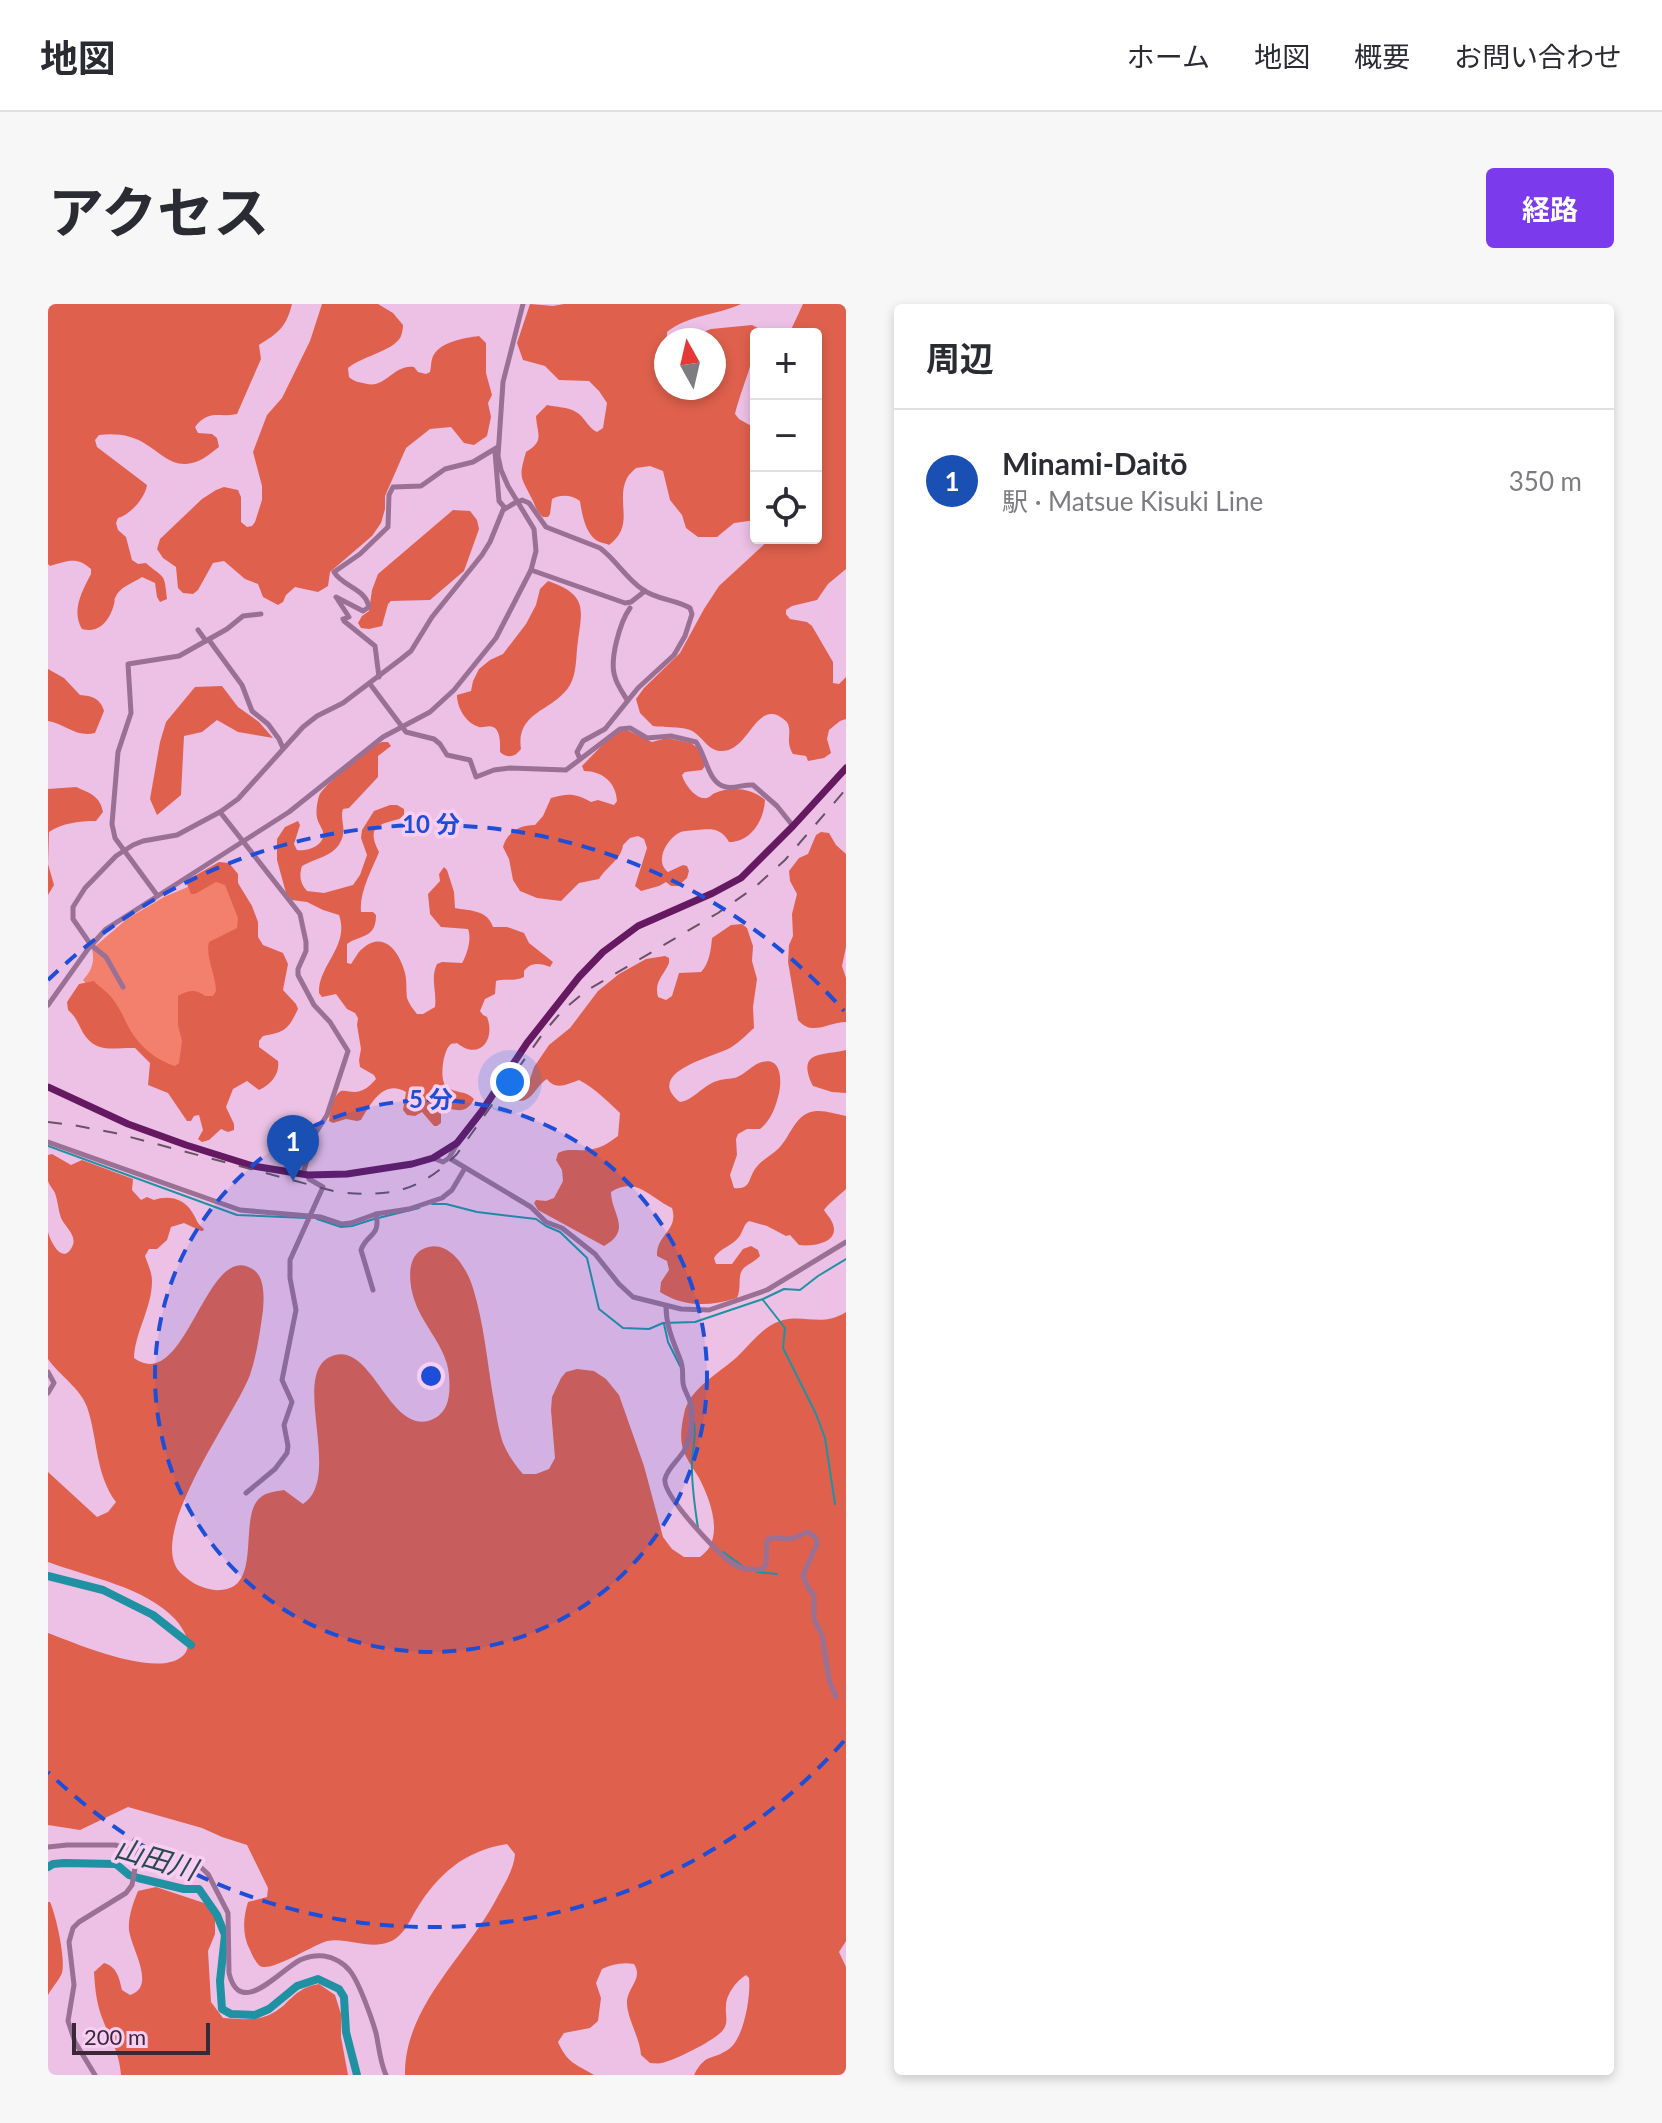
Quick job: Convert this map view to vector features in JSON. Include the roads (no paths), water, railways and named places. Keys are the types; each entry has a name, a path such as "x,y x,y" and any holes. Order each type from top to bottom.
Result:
{"main road":[{"path":"48,1087 128,1124 253,1166 305,1175 347,1174 433,1158 457,1143 527,1043 603,952 638,926 741,878 846,768"}],"street":[{"path":"505,508 499,501 496,448 503,382 523,304"},
{"path":"48,1005 91,945 115,922 302,802 374,743 430,712 454,690 496,638 531,570 536,536 501,470 496,448"},
{"path":"379,677 375,646 344,621 349,616 336,597 363,611 368,608 367,599 363,593 336,577 334,572 360,554 388,527 389,495 393,487 421,486 445,469 473,462 496,448"},
{"path":"123,987 106,957 91,945 73,919 73,907 89,884 124,850 143,841 177,835 238,799 303,727 370,684 411,651 432,617 482,555 505,508 524,500 546,527 600,548 640,589 684,604 692,614 685,636 674,655 627,700 605,729 583,741 577,752 580,759"},
{"path":"531,570 625,603 645,591"},
{"path":"627,700 615,677 613,665 620,631 630,608"},
{"path":"157,895 115,838 112,824 118,752 131,713 128,664 179,656 243,616 261,614"},
{"path":"198,630 242,685 252,711 268,724 283,749"},
{"path":"370,684 403,727 411,734 437,741 447,755 470,760 476,777 510,768 566,770 623,728 630,728 647,738 671,736 692,740 700,746 712,776 719,784 731,788 753,785 777,806 793,826"},
{"path":"220,812 300,914 306,951 298,975 314,1005 330,1022 348,1051 327,1115 313,1137 305,1175 323,1186 290,1260 296,1310 282,1376 284,1388 292,1402 284,1425 287,1453 275,1469 246,1493"},
{"path":"48,1142 240,1210 342,1224 409,1209 446,1196 465,1168"},
{"path":"433,1158 443,1162 449,1158 457,1143"},
{"path":"449,1158 531,1207 546,1222 562,1228 595,1254 633,1297 666,1306 693,1311 709,1310 758,1293 846,1242"},
{"path":"373,1290 361,1250 364,1242 376,1232 377,1216"},
{"path":"666,1306 667,1321 682,1362 682,1381 692,1411 686,1447 664,1481 666,1488 703,1537 741,1567 763,1569 767,1540 772,1538 791,1539 808,1532 816,1538 817,1544 803,1575 814,1595 814,1619 822,1635 829,1680 836,1697"},
{"path":"48,1372 54,1383 48,1393"},
{"path":"48,1847 115,1845 138,1851 167,1853 198,1864 208,1874 228,1913 229,1973 237,1990 258,1990 309,1957 329,1957 349,1969 356,1982 376,2033 386,2075"},
{"path":"95,2075 70,2031 68,2021 74,1985 69,1942 73,1928 79,1922 130,1889 138,1851"}],"waterway":[{"path":"48,1146 237,1215 307,1218"},
{"path":"432,1204 536,1219 560,1232 587,1258 599,1309 623,1328 649,1329 663,1323 695,1322 784,1289 800,1290 846,1259"},
{"path":"317,1219 341,1227 352,1226 419,1208"},
{"path":"763,1300 785,1328 783,1348 825,1438 835,1504"},
{"path":"664,1324 668,1342 680,1366"},
{"path":"694,1423 692,1476 698,1528"},
{"path":"723,1552 744,1567"},
{"path":"757,1572 777,1574"},
{"path":"48,1576 103,1590 153,1615 191,1645"},
{"name":"山田川","path":"48,1867 64,1863 116,1864 138,1878 184,1889 199,1889 217,1915 225,1935 220,1981 222,2009 231,2014 255,2015 269,2009 297,1986 318,1979 339,1989 344,1997 346,2032 357,2075"}],"railway":[{"path":"48,1122 115,1133 337,1192 373,1194 402,1190 429,1177 457,1154 563,1010 586,991 718,913 755,887 785,860 846,789"}],"place":[{"name":"Minami-Daitō","path":"293,1181"}]}
